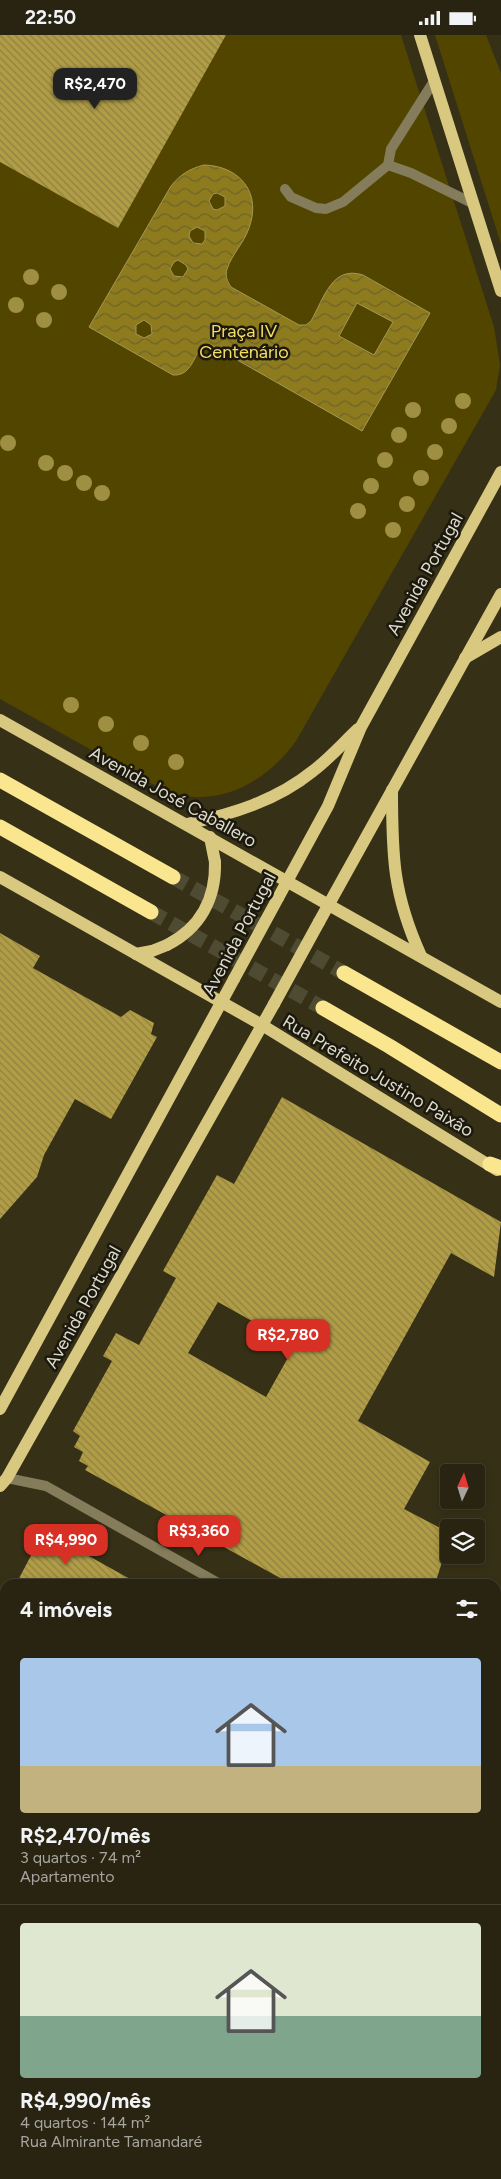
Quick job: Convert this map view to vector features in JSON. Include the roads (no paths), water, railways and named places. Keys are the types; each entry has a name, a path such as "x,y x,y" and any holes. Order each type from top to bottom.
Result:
{"highway":[{"path":"0,779 173,877"},
{"path":"0,827 150,912"},
{"path":"344,973 501,1062"},
{"path":"323,1008 501,1115"}],"main road":[{"path":"420,35 501,291"},
{"name":"Avenida Portugal","path":"0,1409 288,881 328,806 361,727 501,472"},
{"name":"Avenida Portugal","path":"4,1482 274,1004 501,594"},
{"path":"465,658 501,637"},
{"name":"Avenida José Caballero","path":"0,720 329,904"},
{"path":"187,824 239,811 286,790 313,771 361,727"},
{"path":"392,789 392,846 395,879 404,916 421,956"},
{"path":"136,954 167,945 192,928 204,912 212,893 214,862 210,837"},
{"path":"0,877 262,1025"},
{"path":"329,904 501,1002"},
{"name":"Rua Prefeito Justino Paixão","path":"262,1025 497,1169"}],"street":[{"path":"285,189 291,197 308,206 326,209 343,202 388,165 391,149 434,81"},
{"path":"388,165 411,173 474,204"},
{"path":"4,1482 46,1486 211,1579"}],"water":[{"path":"204,165 228,170 237,176 245,184 253,204 249,228 226,272 228,283 231,287 299,325 306,325 311,321 325,294 336,279 352,273 363,275 430,313 362,431 211,345 200,348 193,363 187,370 178,375 173,375 89,327 171,186 178,178 190,170","holes":["217,193 225,197 225,206 217,210 213,209 209,201 213,194","197,227 205,231 205,240 202,244 193,243 189,236 190,231","178,260 186,265 188,269 183,277 174,276 170,269 174,262","357,303 393,322 374,355 339,336","144,320 151,325 152,334 144,338 136,334 136,325"]}],"tunnel":[{"path":"173,877 344,973"},
{"path":"151,912 323,1008"}],"park label":[{"name":"Praça IV Centenário","path":"244,342"}]}
